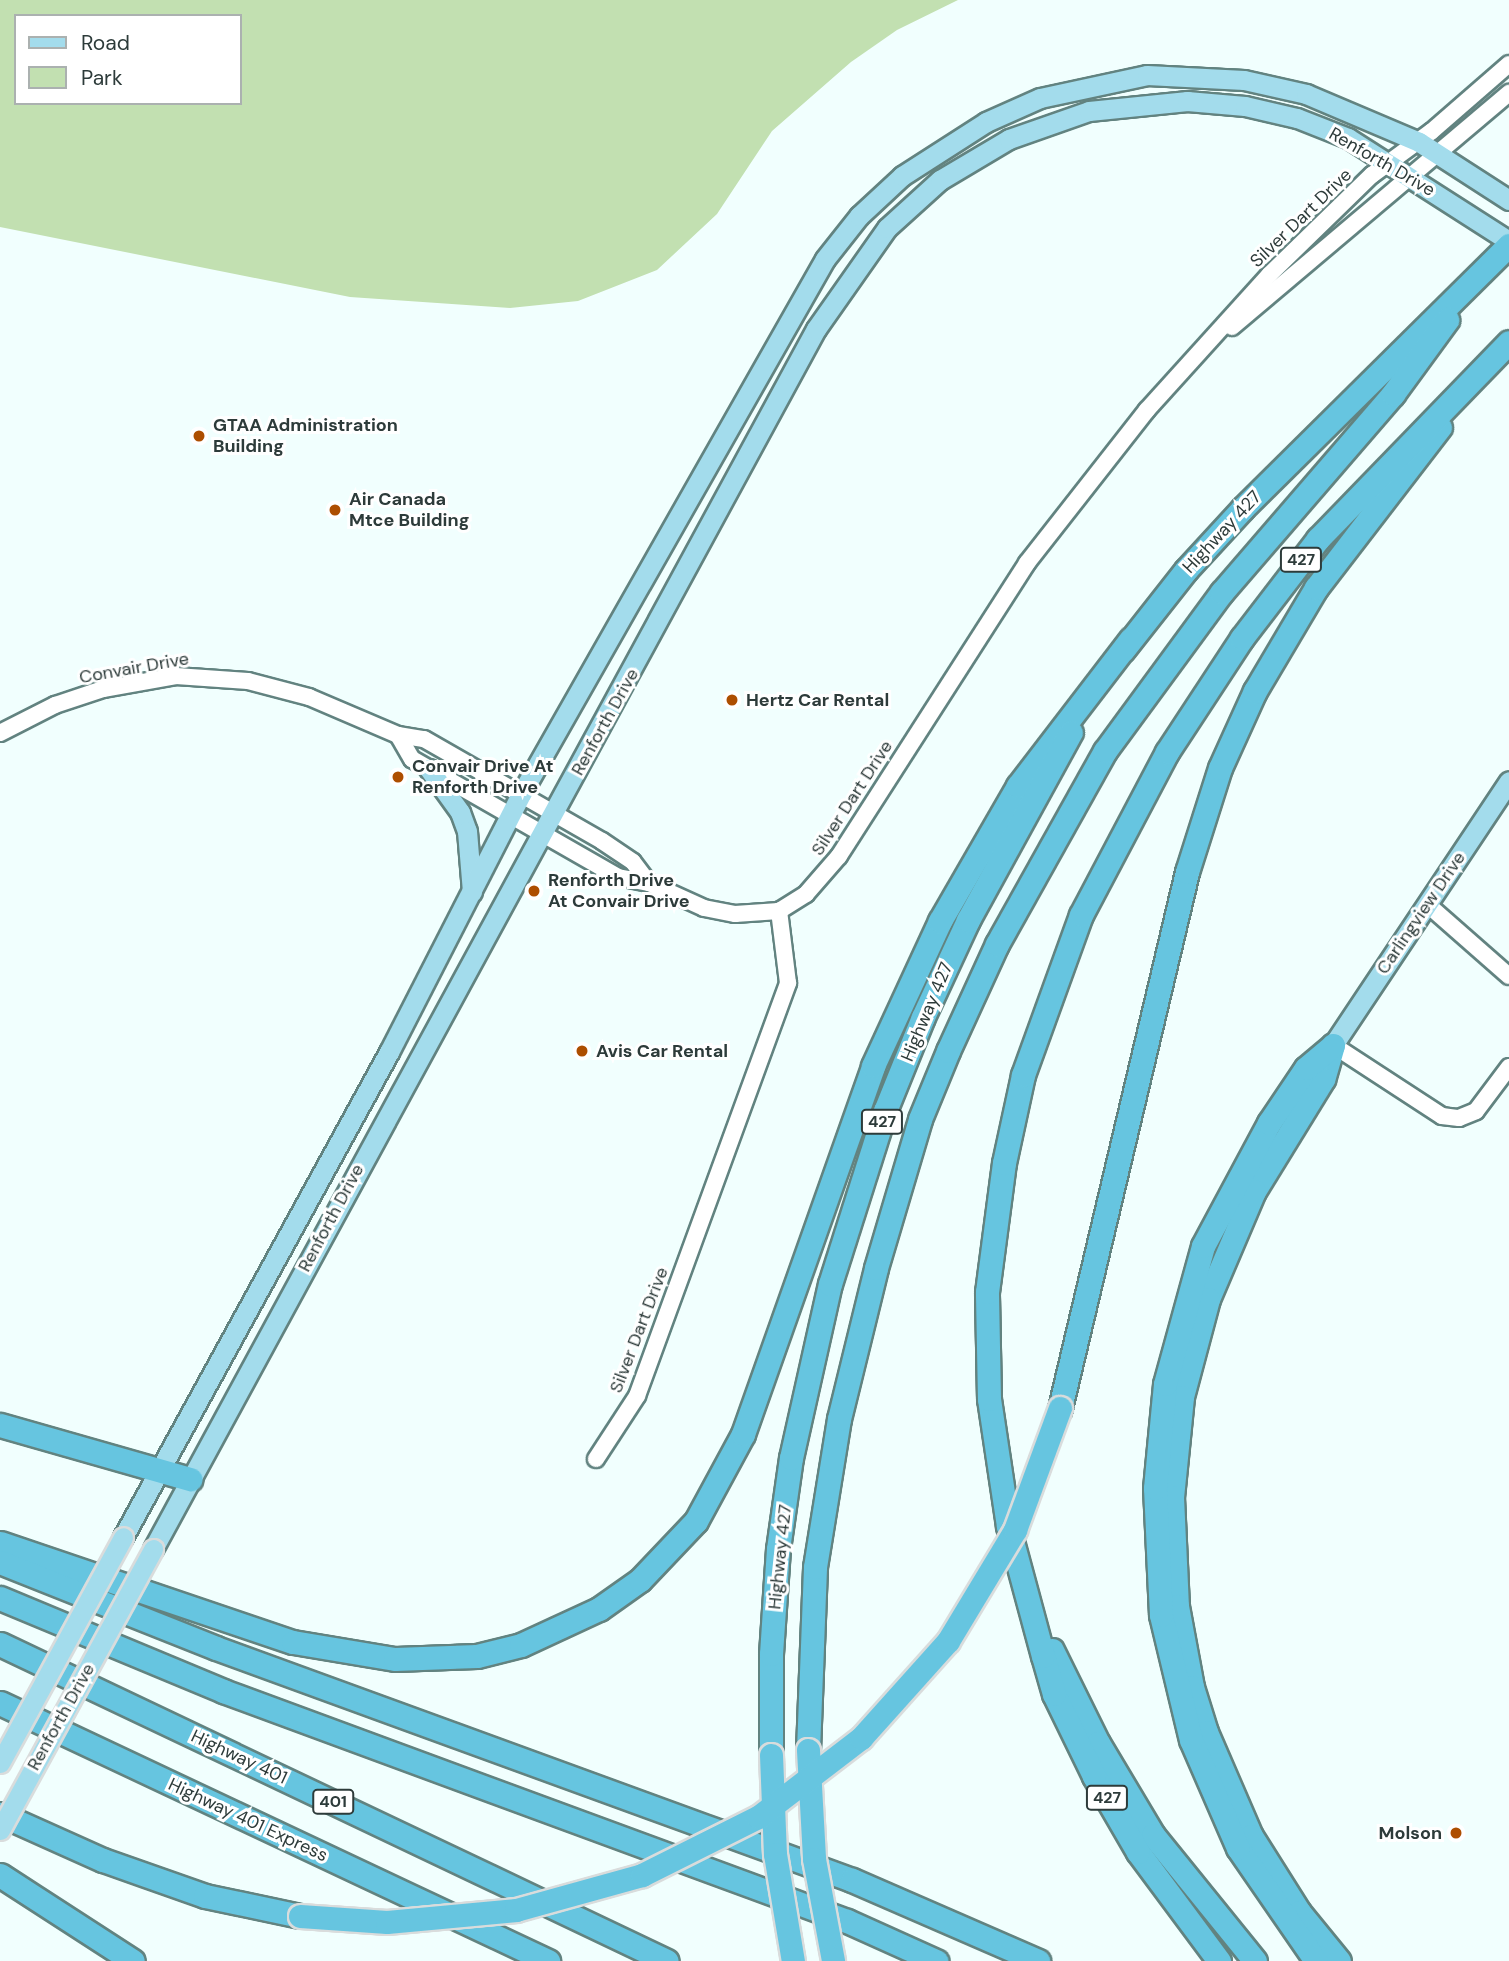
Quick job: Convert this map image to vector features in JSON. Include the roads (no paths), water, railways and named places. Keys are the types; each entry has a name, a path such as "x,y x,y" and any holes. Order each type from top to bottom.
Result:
{"highway":[{"name":"Highway 427","path":"793,1961 775,1854 771,1755 774,1615 791,1458 830,1284 854,1203 918,1028 968,920 1072,731 1131,639 1243,508 1501,251"},
{"path":"833,1961 814,1859 808,1750 815,1567 839,1419 876,1268 920,1119 996,944 1098,762 1222,592 1401,384 1501,251"},
{"path":"0,1814 103,1860 205,1896 300,1916 430,1920 527,1908 642,1875 758,1817 861,1738 948,1641 1015,1530 1060,1408 1187,872 1225,756 1255,691 1316,588 1509,342"},
{"name":"427","path":"1219,1961 1138,1852 1094,1776 1054,1694 999,1480 989,1399 987,1292 993,1226 1013,1115 1055,983 1081,915 1134,811 1242,638 1353,499 1509,342"},
{"path":"0,1542 293,1642 395,1659 477,1656 521,1644 599,1609 640,1580 696,1521 743,1434 873,1066 940,922 1018,786 1131,639"},
{"path":"1316,1961 1238,1848 1191,1740 1161,1615 1154,1552 1155,1488 1165,1384 1203,1246 1269,1123 1306,1068 1333,1045"},
{"path":"1333,1045 1323,1079 1254,1191 1208,1299 1182,1396 1175,1448 1172,1532 1182,1643 1206,1732 1251,1836 1299,1912 1339,1961"},
{"path":"0,1424 190,1479"},
{"path":"0,1562 204,1644 852,1880 1038,1961"},
{"path":"0,1598 223,1690 847,1921 936,1961"},
{"path":"1035,1616 1132,1803 1170,1861 1255,1961"},
{"name":"Highway 401","path":"0,1644 667,1961"},
{"name":"Highway 401 Express","path":"0,1703 496,1936"},
{"path":"0,1875 133,1961"},
{"path":"496,1936 537,1961"},
{"path":"496,1936 548,1961"}],"main road":[{"name":"Renforth Drive","path":"0,1763 472,894 521,794 825,259 859,216 911,169 986,122 1040,98 1147,75 1244,80 1306,94 1419,142 1509,200"},
{"name":"Renforth Drive","path":"0,1830 542,834 556,813 816,329 887,228 940,180 988,150 1050,122 1089,111 1164,102 1245,106 1297,118 1390,162 1413,176 1501,251"},
{"path":"429,769 460,812 467,831 472,894"},
{"name":"Carlingview Drive","path":"1333,1045 1509,781"}],"street":[{"name":"Silver Dart Drive","path":"596,1460 637,1396 788,983 779,911 806,894 839,856 1027,562 1147,410 1269,275 1390,162 1419,142 1509,64"},
{"name":"Silver Dart Drive","path":"1195,357 1509,93"},
{"name":"Convair Drive","path":"0,733 81,695 176,676 209,675 309,697 398,735 424,739 556,813 633,862 649,883"},
{"name":"Convair Drive","path":"398,735 412,759 618,877 649,883 704,908 735,914 779,911"},
{"path":"1427,904 1509,976"},
{"path":"1333,1045 1442,1116 1459,1118 1476,1111 1509,1067"}],"place":[{"name":"GTAA Administration Building","path":"199,436"},
{"name":"Air Canada Mtce Building","path":"335,510"},
{"name":"Hertz Car Rental","path":"732,700"},
{"name":"Convair Drive At Renforth Drive","path":"398,777"},
{"name":"Renforth Drive At Convair Drive","path":"534,891"},
{"name":"Avis Car Rental","path":"582,1051"},
{"name":"Molson","path":"1456,1833"}]}
